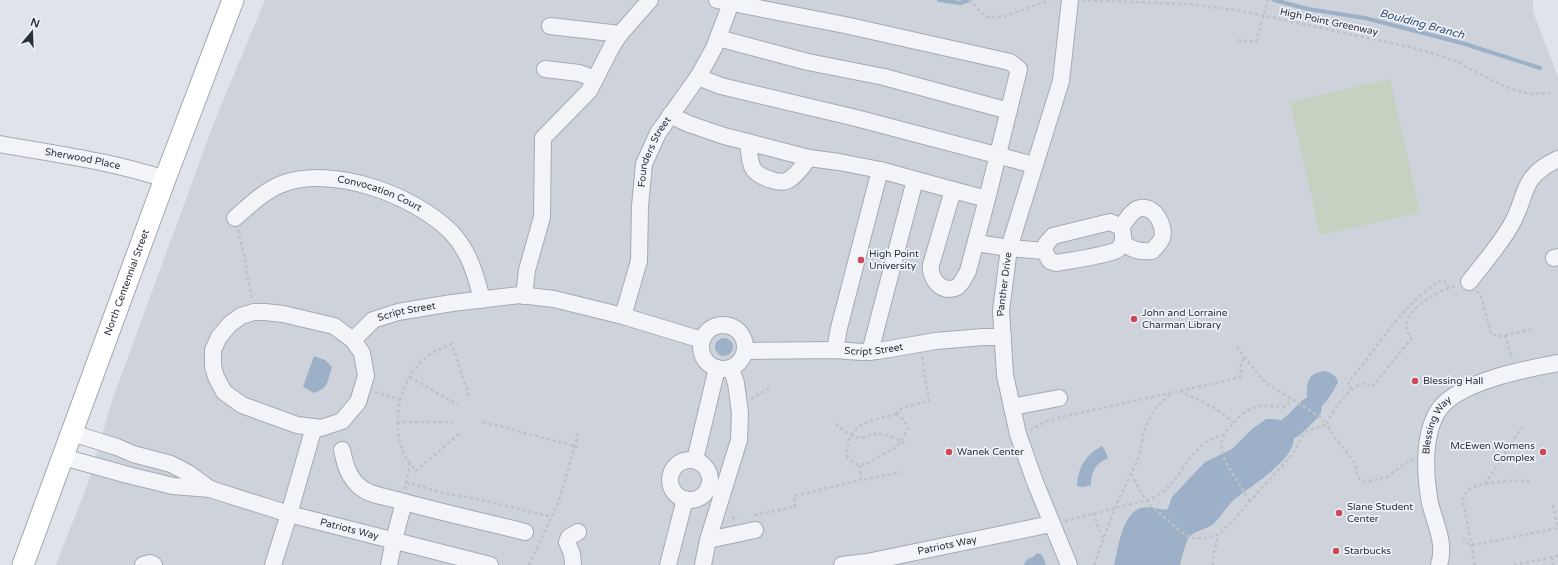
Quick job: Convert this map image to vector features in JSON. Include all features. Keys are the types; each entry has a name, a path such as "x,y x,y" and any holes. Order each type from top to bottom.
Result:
{"main road":[{"name":"North Centennial Street","path":"22,565 72,433 164,179 233,0"}],"street":[{"path":"524,296 527,270 542,217 544,138 589,91 612,46 620,34 650,0"},
{"path":"724,2 845,25 1010,62 1019,69 968,271 963,281 956,287 948,289 940,286 934,280 930,272 953,190"},
{"name":"Founders Street","path":"623,316 639,262 640,206 644,164 658,133 698,77 714,48 718,38 724,2"},
{"name":"Panther Drive","path":"1069,565 1062,546 1051,524 1018,434 1005,375 1001,311 1009,248 1061,81 1073,3"},
{"path":"550,26 620,34"},
{"path":"718,38 808,62 884,77 1009,111"},
{"path":"546,69 579,73 595,79"},
{"path":"698,77 721,86 856,118 1034,165"},
{"path":"670,115 704,129 748,142 809,158 880,170 987,199"},
{"path":"748,142 751,165 755,172 761,176 776,181 784,182 791,179 809,158"},
{"name":"Sherwood Place","path":"0,144 108,163 164,179"},
{"path":"1469,282 1510,227 1525,188 1531,178 1544,166 1558,159"},
{"path":"835,350 880,170"},
{"name":"Convocation Court","path":"235,218 263,194 282,184 307,178 334,179 361,184 409,202 428,213 451,232 469,257 482,300"},
{"path":"870,352 915,180"},
{"path":"1110,222 1122,235 1117,250 1107,253 1056,263 1050,261 1044,251 1046,244 1053,236 1110,222"},
{"path":"976,243 1044,251"},
{"name":"Script Street","path":"354,340 373,320 398,312 482,300 524,296 554,299 623,316 702,340"},
{"path":"254,312 283,314 334,326 354,340 362,353 366,376 358,402 342,421 321,428 297,425 242,405 224,392 216,377 213,366 214,350 219,337 230,324 242,316 254,312"},
{"path":"724,325 731,326 742,336 745,343 745,351 738,364 724,368 710,366 702,354 702,340 710,329 724,325"},
{"name":"Script Street","path":"745,351 835,350 870,352 936,341 1002,337"},
{"name":"Blessing Way","path":"1439,565 1442,556 1442,545 1432,512 1425,472 1427,446 1434,418 1440,408 1452,397 1471,387 1512,372 1558,363"},
{"path":"695,460 724,368"},
{"path":"703,565 708,540 739,440 740,413 736,383 724,368"},
{"path":"1012,407 1059,398"},
{"path":"272,565 290,514 314,427"},
{"name":"Patriots Way","path":"72,433 117,447 133,454 171,464 188,473 210,489"},
{"path":"342,450 346,470 352,480 362,489 403,502 525,532"},
{"path":"128,475 133,454"},
{"name":"Patriots Way","path":"63,457 173,486 210,489 290,514 490,565"},
{"path":"695,460 701,463 708,472 710,478 709,485 706,491 698,498 692,500 685,499 676,494 672,488 670,482 671,475 674,469 681,462 695,460"},
{"path":"668,565 685,499"},
{"path":"389,565 403,502"},
{"path":"708,540 754,523"},
{"name":"Patriots Way","path":"842,565 868,563 1051,524"},
{"path":"573,565 572,554 567,542 569,537 578,532"},
{"path":"144,565 154,565"}],"path":[{"path":"969,0 986,17 1002,17 1050,0"},
{"path":"1238,40 1256,42 1268,2"},
{"name":"High Point Greenway","path":"1073,3 1187,4 1242,11 1414,48 1454,60 1499,84 1517,91 1531,94 1550,93"},
{"path":"235,218 244,255 254,312"},
{"path":"1352,389 1348,385 1349,382 1367,360 1382,338 1415,299 1437,282 1443,280 1449,288"},
{"path":"1131,474 1149,504 1180,531 1191,538 1203,539 1219,534 1234,520 1292,455 1303,435 1308,431 1328,424 1332,414 1352,389 1359,384 1364,383 1372,387 1411,339 1406,325 1409,318 1422,302 1449,288 1456,286 1463,287 1469,282"},
{"path":"1481,296 1491,334 1494,336 1534,329"},
{"path":"1505,335 1509,350"},
{"path":"459,434 416,471 403,451 398,434 397,422 400,399 410,377 422,361 436,351 452,344 469,396"},
{"path":"1237,347 1262,379 1319,416 1328,424 1333,435 1355,463 1357,474 1360,479 1365,482 1387,477 1411,460 1426,461"},
{"path":"896,414 904,420 908,429 895,449 884,453 873,462 860,465 854,464 847,457 847,444 857,427 896,414 902,408 929,401 921,355"},
{"path":"1018,434 1034,429 1047,421 1061,417 1238,378 1241,376 1241,362 1245,357"},
{"path":"410,377 458,405"},
{"path":"363,388 400,399"},
{"path":"748,400 770,388"},
{"path":"1180,391 1209,405 1234,423"},
{"path":"1094,565 1115,508 1138,459 1145,428 1149,419 1154,410 1170,394"},
{"path":"1250,501 1244,494 1229,468 1222,451 1224,435 1237,419 1250,409 1260,405 1286,406 1291,399"},
{"path":"397,422 453,422"},
{"path":"483,422 576,447"},
{"path":"836,424 851,435 862,438 872,434 884,434 906,444"},
{"path":"1484,484 1522,426"},
{"path":"529,565 559,501 576,447 578,434"},
{"path":"1051,524 1146,500 1161,494 1172,484 1196,450 1220,435 1224,435"},
{"path":"403,502 410,463"},
{"path":"860,465 861,480"},
{"path":"754,523 795,507 794,496 901,472"},
{"path":"1475,565 1465,511 1462,504 1463,498 1469,489 1477,485 1484,484 1525,480 1531,482"},
{"path":"406,482 443,493 477,499 552,517"},
{"path":"1463,538 1469,545 1471,545 1558,529 1553,505"},
{"path":"1093,513 1104,540"},
{"path":"732,518 746,517"},
{"path":"1213,565 1213,556 1219,534"},
{"path":"1514,565 1558,556"},
{"path":"1552,558 1553,565"}],"shaded area":[{"name":"High Point University","path":"265,0 1533,0 1533,12 1558,77 1558,565 56,565 88,483 112,401 215,120"}],"green space":[{"path":"1390,79 1420,213 1320,235 1290,102"}],"water":[{"path":"724,338 730,341 733,347 730,353 724,356 718,353 715,347 718,341"},
{"path":"314,356 325,360 332,367 327,383 323,389 314,393 303,387"},
{"path":"1325,371 1333,375 1338,382 1331,395 1323,404 1316,410 1312,410 1307,406 1307,388 1309,379 1313,375"},
{"path":"1266,419 1280,420 1290,426 1294,439 1291,449 1275,468 1236,498 1212,525 1190,536 1180,565 1114,565 1119,541 1125,524 1135,511 1147,507 1166,510 1172,497 1205,462 1232,449 1252,429"},
{"path":"1102,446 1108,458 1095,468 1091,485 1083,487 1077,486 1079,473 1087,458"},
{"path":"1037,553 1042,555 1046,565 1024,565 1027,559 1033,557"}],"waterway":[{"name":"Boulding Branch","path":"939,0 960,3 970,0"},
{"name":"Boulding Branch","path":"1274,0 1308,9 1365,18 1462,43 1540,68"},
{"path":"1291,427 1310,409"}],"place":[{"name":"High Point University","path":"861,260"},
{"name":"John and Lorraine Charman Library","path":"1134,319"},
{"name":"Blessing Hall","path":"1415,381"},
{"name":"Wanek Center","path":"949,452"},
{"name":"McEwen Womens Complex","path":"1543,452"},
{"name":"Slane Student Center","path":"1339,513"},
{"name":"Starbucks","path":"1336,551"}]}
